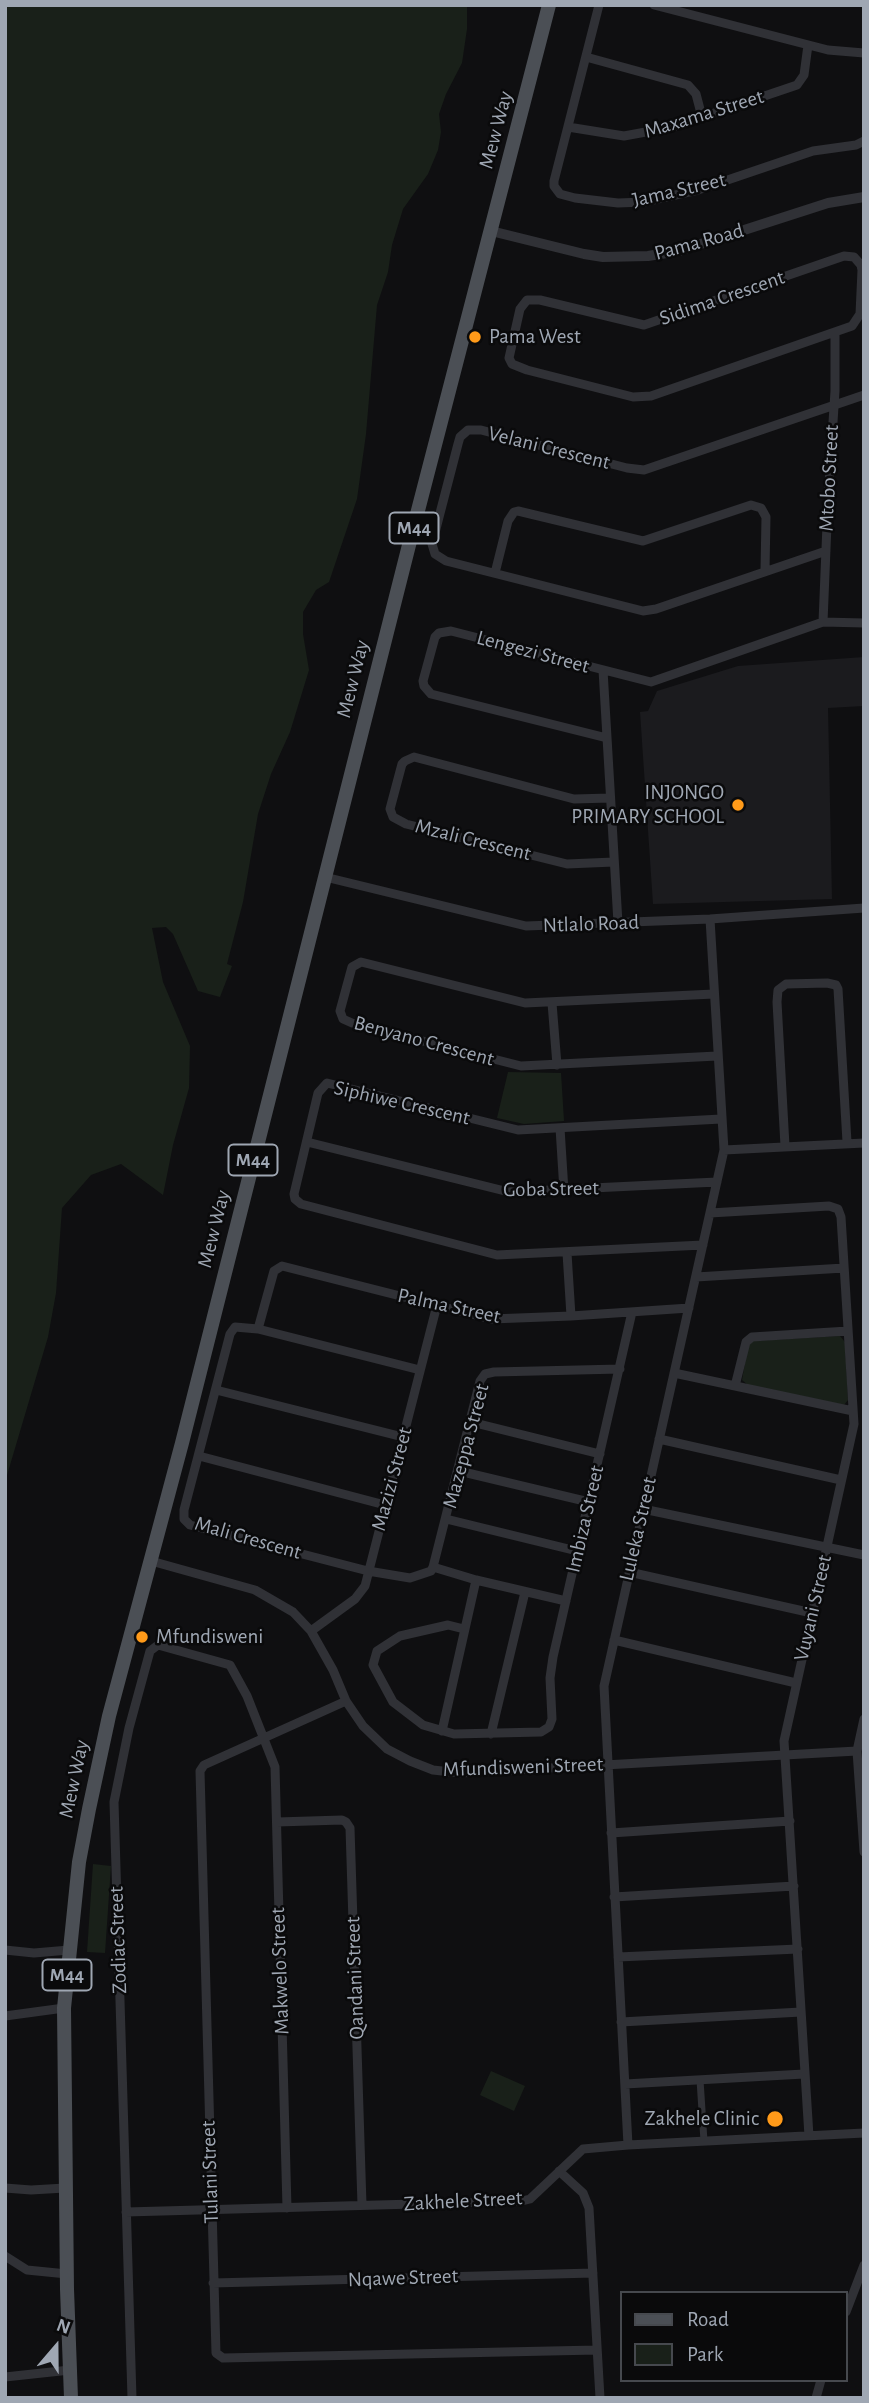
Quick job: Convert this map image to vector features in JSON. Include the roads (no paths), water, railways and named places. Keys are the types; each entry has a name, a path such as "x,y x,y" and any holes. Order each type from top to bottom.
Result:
{"main road":[{"name":"Mew Way","path":"71,2398 65,2188 64,2008 79,1862 89,1809 109,1716 549,5"}],"street":[{"name":"Jama Street","path":"599,5 554,181 556,190 575,198 618,203 644,202 684,193 813,151 856,145 864,141"},
{"path":"654,5 808,46 839,52 864,53"},
{"name":"Maxama Street","path":"568,127 588,132 634,135 673,127 801,83 808,46"},
{"path":"586,57 688,85 696,94 702,117"},
{"name":"Pama Road","path":"491,231 584,254 603,257 648,256 679,251 828,203 864,197"},
{"name":"Sidima Crescent","path":"850,256 861,265 860,314 852,326 835,334 642,398 518,368 509,358 520,309 527,300 540,300 644,325 850,256"},
{"name":"Mtobo Street","path":"823,622 835,391 835,334"},
{"name":"Velani Crescent","path":"825,551 656,609 643,611 439,559 432,549 460,436 468,430 481,430 626,468 644,470 864,395"},
{"path":"495,573 508,521 514,512 643,541 751,505 761,508 766,517 765,570"},
{"name":"Lengezi Street","path":"607,738 427,691 423,681 433,643 439,633 444,631 645,681 658,680 823,622 864,623"},
{"path":"603,670 618,923"},
{"name":"Mzali Crescent","path":"610,798 575,799 414,757 402,764 390,809 393,817 406,824 567,864 614,862"},
{"name":"Ntlalo Road","path":"325,877 512,924 539,927 864,908"},
{"name":"Luleka Street","path":"628,2145 604,1686 724,1150 710,919"},
{"name":"Benyano Crescent","path":"714,993 525,1003 361,961 352,967 340,1011 343,1019 352,1023 521,1066 718,1056"},
{"path":"785,1146 777,1002 778,990 786,984 827,983 836,985 838,989 847,1142"},
{"path":"552,1003 556,1065"},
{"name":"Siphiwe Crescent","path":"703,1245 497,1255 301,1204 294,1194 318,1093 327,1083 511,1129 721,1119"},
{"path":"559,1128 564,1191"},
{"name":"Goba Street","path":"307,1142 499,1191 517,1193 717,1182"},
{"path":"724,1150 864,1143"},
{"name":"Vuyani Street","path":"710,1213 834,1207 841,1217 854,1424 785,1729 809,2136"},
{"path":"567,1253 571,1316"},
{"name":"Palma Street","path":"258,1329 274,1271 282,1266 499,1320 689,1308"},
{"path":"696,1277 844,1268"},
{"name":"Mazizi Street","path":"312,1631 355,1599 365,1586 437,1305"},
{"name":"Imbiza Street","path":"491,1734 541,1732 549,1727 552,1719 550,1678 632,1312"},
{"name":"Mali Crescent","path":"420,1370 258,1329 240,1326 232,1329 184,1510 184,1519 190,1525 368,1571 410,1578 431,1572 433,1567"},
{"path":"736,1386 746,1342 752,1337 848,1331"},
{"name":"Mazeppa Street","path":"433,1567 480,1381 485,1374 620,1368"},
{"path":"674,1373 853,1411"},
{"path":"216,1390 403,1437"},
{"path":"471,1422 600,1454"},
{"path":"659,1439 841,1480"},
{"path":"199,1456 385,1505"},
{"path":"459,1471 589,1502"},
{"path":"643,1509 864,1555"},
{"path":"446,1519 577,1551"},
{"name":"Mfundisweni Street","path":"151,1561 256,1590 293,1612 312,1631 346,1701 363,1726 387,1749 433,1770 460,1773 857,1751"},
{"path":"433,1567 566,1601"},
{"path":"629,1572 812,1613"},
{"path":"442,1731 476,1580"},
{"path":"464,1629 448,1625 400,1636 377,1651 373,1665 393,1702 423,1725 454,1734 491,1734 525,1592"},
{"path":"614,1640 796,1682"},
{"name":"Zodiac Street","path":"132,2398 114,1802 129,1728 151,1649 161,1645 230,1665 247,1696 263,1737"},
{"name":"Tulani Street","path":"346,1701 263,1737 204,1765 200,1770 215,2350 223,2358 597,2350"},
{"path":"864,1719 857,1751 864,1853"},
{"name":"Makwelo Street","path":"263,1737 275,1767 287,2208"},
{"name":"Qandani Street","path":"276,1822 342,1820 350,1828 362,2205"},
{"path":"611,1833 790,1821"},
{"path":"614,1897 794,1886"},
{"path":"618,1957 798,1949"},
{"path":"5,1950 34,1953 69,1950"},
{"path":"5,2016 64,2008"},
{"path":"621,2022 800,2011"},
{"path":"625,2084 804,2074"},
{"path":"700,2080 704,2141"},
{"name":"Zakhele Street","path":"126,2212 522,2201 530,2199 583,2149 864,2133"},
{"path":"559,2171 586,2199 589,2208 600,2398"},
{"path":"5,2188 65,2188"},
{"path":"5,2256 27,2270 67,2274"},
{"path":"848,2307 864,2264"},
{"name":"Nqawe Street","path":"213,2283 593,2273"},
{"path":"5,2377 70,2370"}],"place":[{"name":"Pama West","path":"475,337"},
{"name":"INJONGO PRIMARY SCHOOL","path":"738,805"},
{"name":"Mfundisweni","path":"142,1637"},
{"name":"Zakhele Clinic","path":"775,2119"}]}
